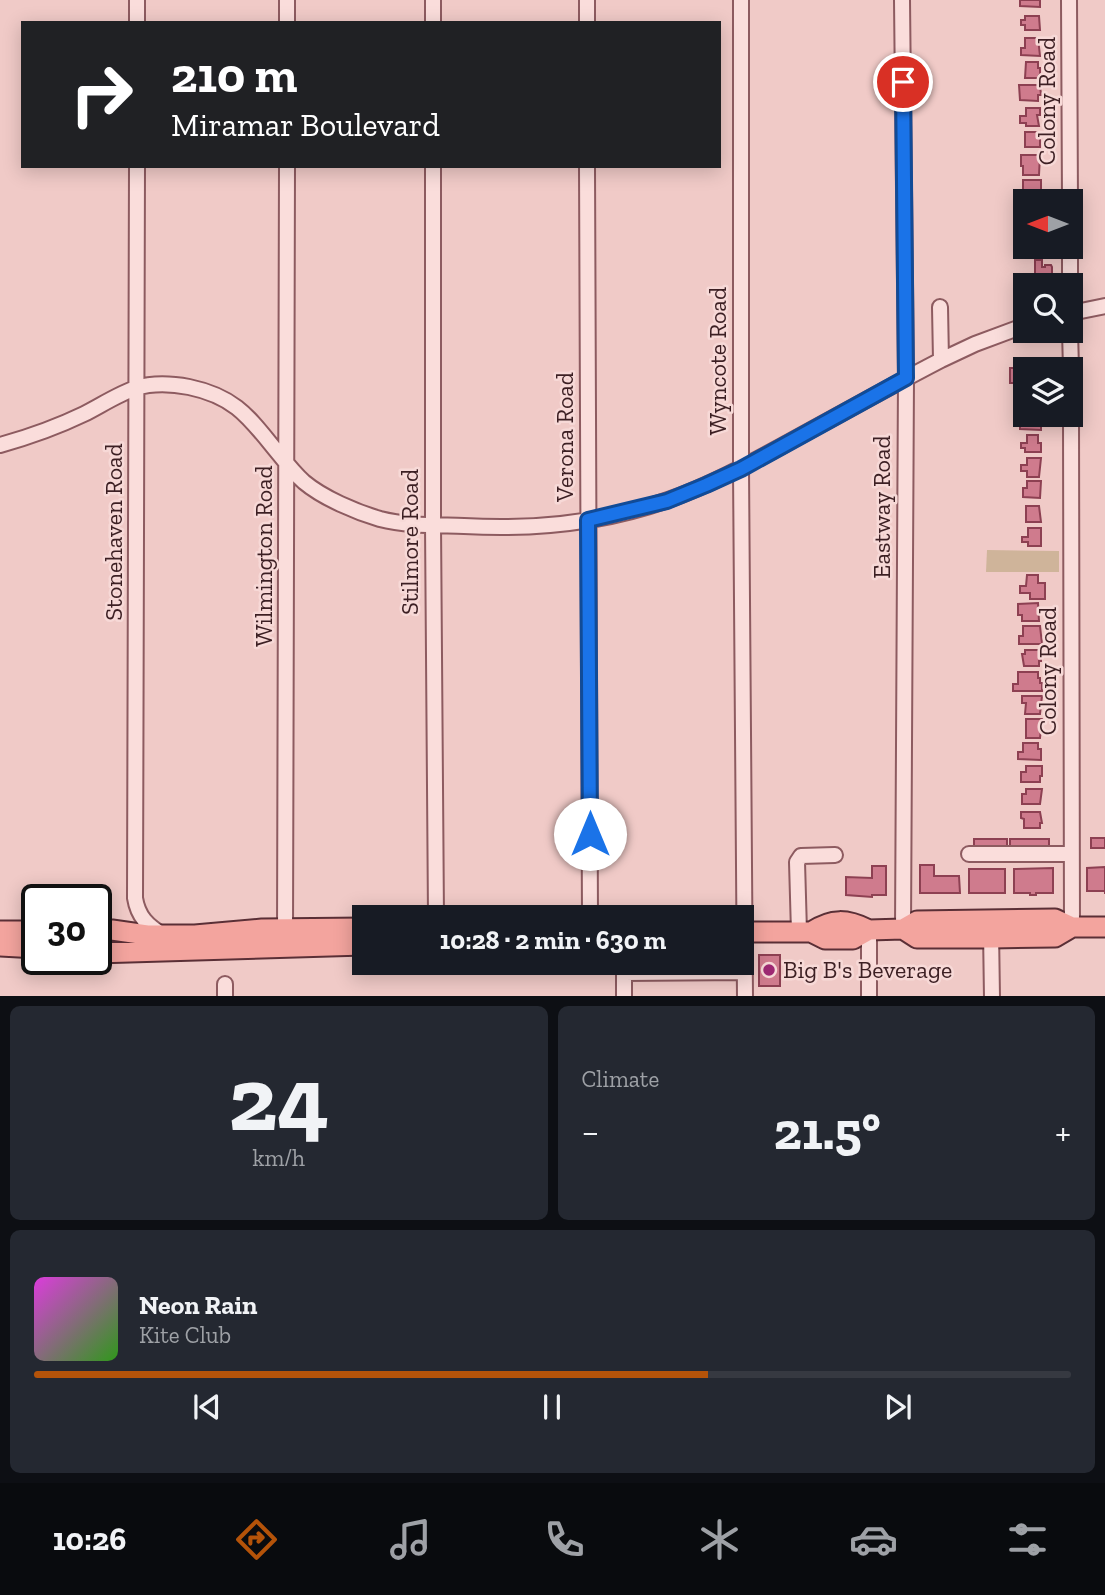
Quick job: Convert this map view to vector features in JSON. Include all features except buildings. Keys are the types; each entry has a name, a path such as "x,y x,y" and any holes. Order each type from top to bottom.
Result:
{"main road":[{"path":"754,932 805,932 825,939 853,939 869,930 903,929 917,921 991,929 1055,919 1072,927 1105,927"},
{"path":"0,930 21,930"},
{"path":"112,952 285,938 352,930"},
{"path":"112,931 147,935 285,938 352,944"},
{"path":"0,946 21,947"}],"street":[{"path":"137,0 137,21"},
{"path":"287,0 287,21"},
{"path":"433,0 433,21"},
{"path":"587,0 587,21"},
{"name":"Wyncote Road","path":"741,0 743,905"},
{"name":"Eastway Road","path":"902,0 906,378 903,929"},
{"name":"Colony Road","path":"1069,0 1070,189"},
{"name":"Stonehaven Road","path":"112,927 127,922 135,898 137,168"},
{"name":"Wilmington Road","path":"285,938 287,168"},
{"name":"Stilmore Road","path":"433,168 436,905"},
{"name":"Verona Road","path":"587,168 590,905"},
{"path":"1083,311 1105,306"},
{"path":"940,307 941,360"},
{"path":"0,445 60,425 137,388 167,385 186,387 230,401 243,411 304,482 338,502 381,519 433,525 518,527 588,520 667,501 706,485 741,469 941,360 1013,330"},
{"name":"Colony Road","path":"1071,427 1072,927"},
{"path":"969,854 1072,854"},
{"path":"805,932 798,858 835,855"},
{"path":"135,898 139,914 145,922 163,935"},
{"path":"991,929 992,996"},
{"path":"869,930 869,996"},
{"path":"624,975 624,996"},
{"name":"Wyncote Road","path":"744,975 744,996"}],"shaded area":[{"path":"987,550 1059,551 1059,572 986,572"}],"place":[{"name":"Big B's Beverage","path":"769,970"}],"route":[{"path":"590,834 588,520 667,501 706,485 741,469 906,378 903,82"}]}
